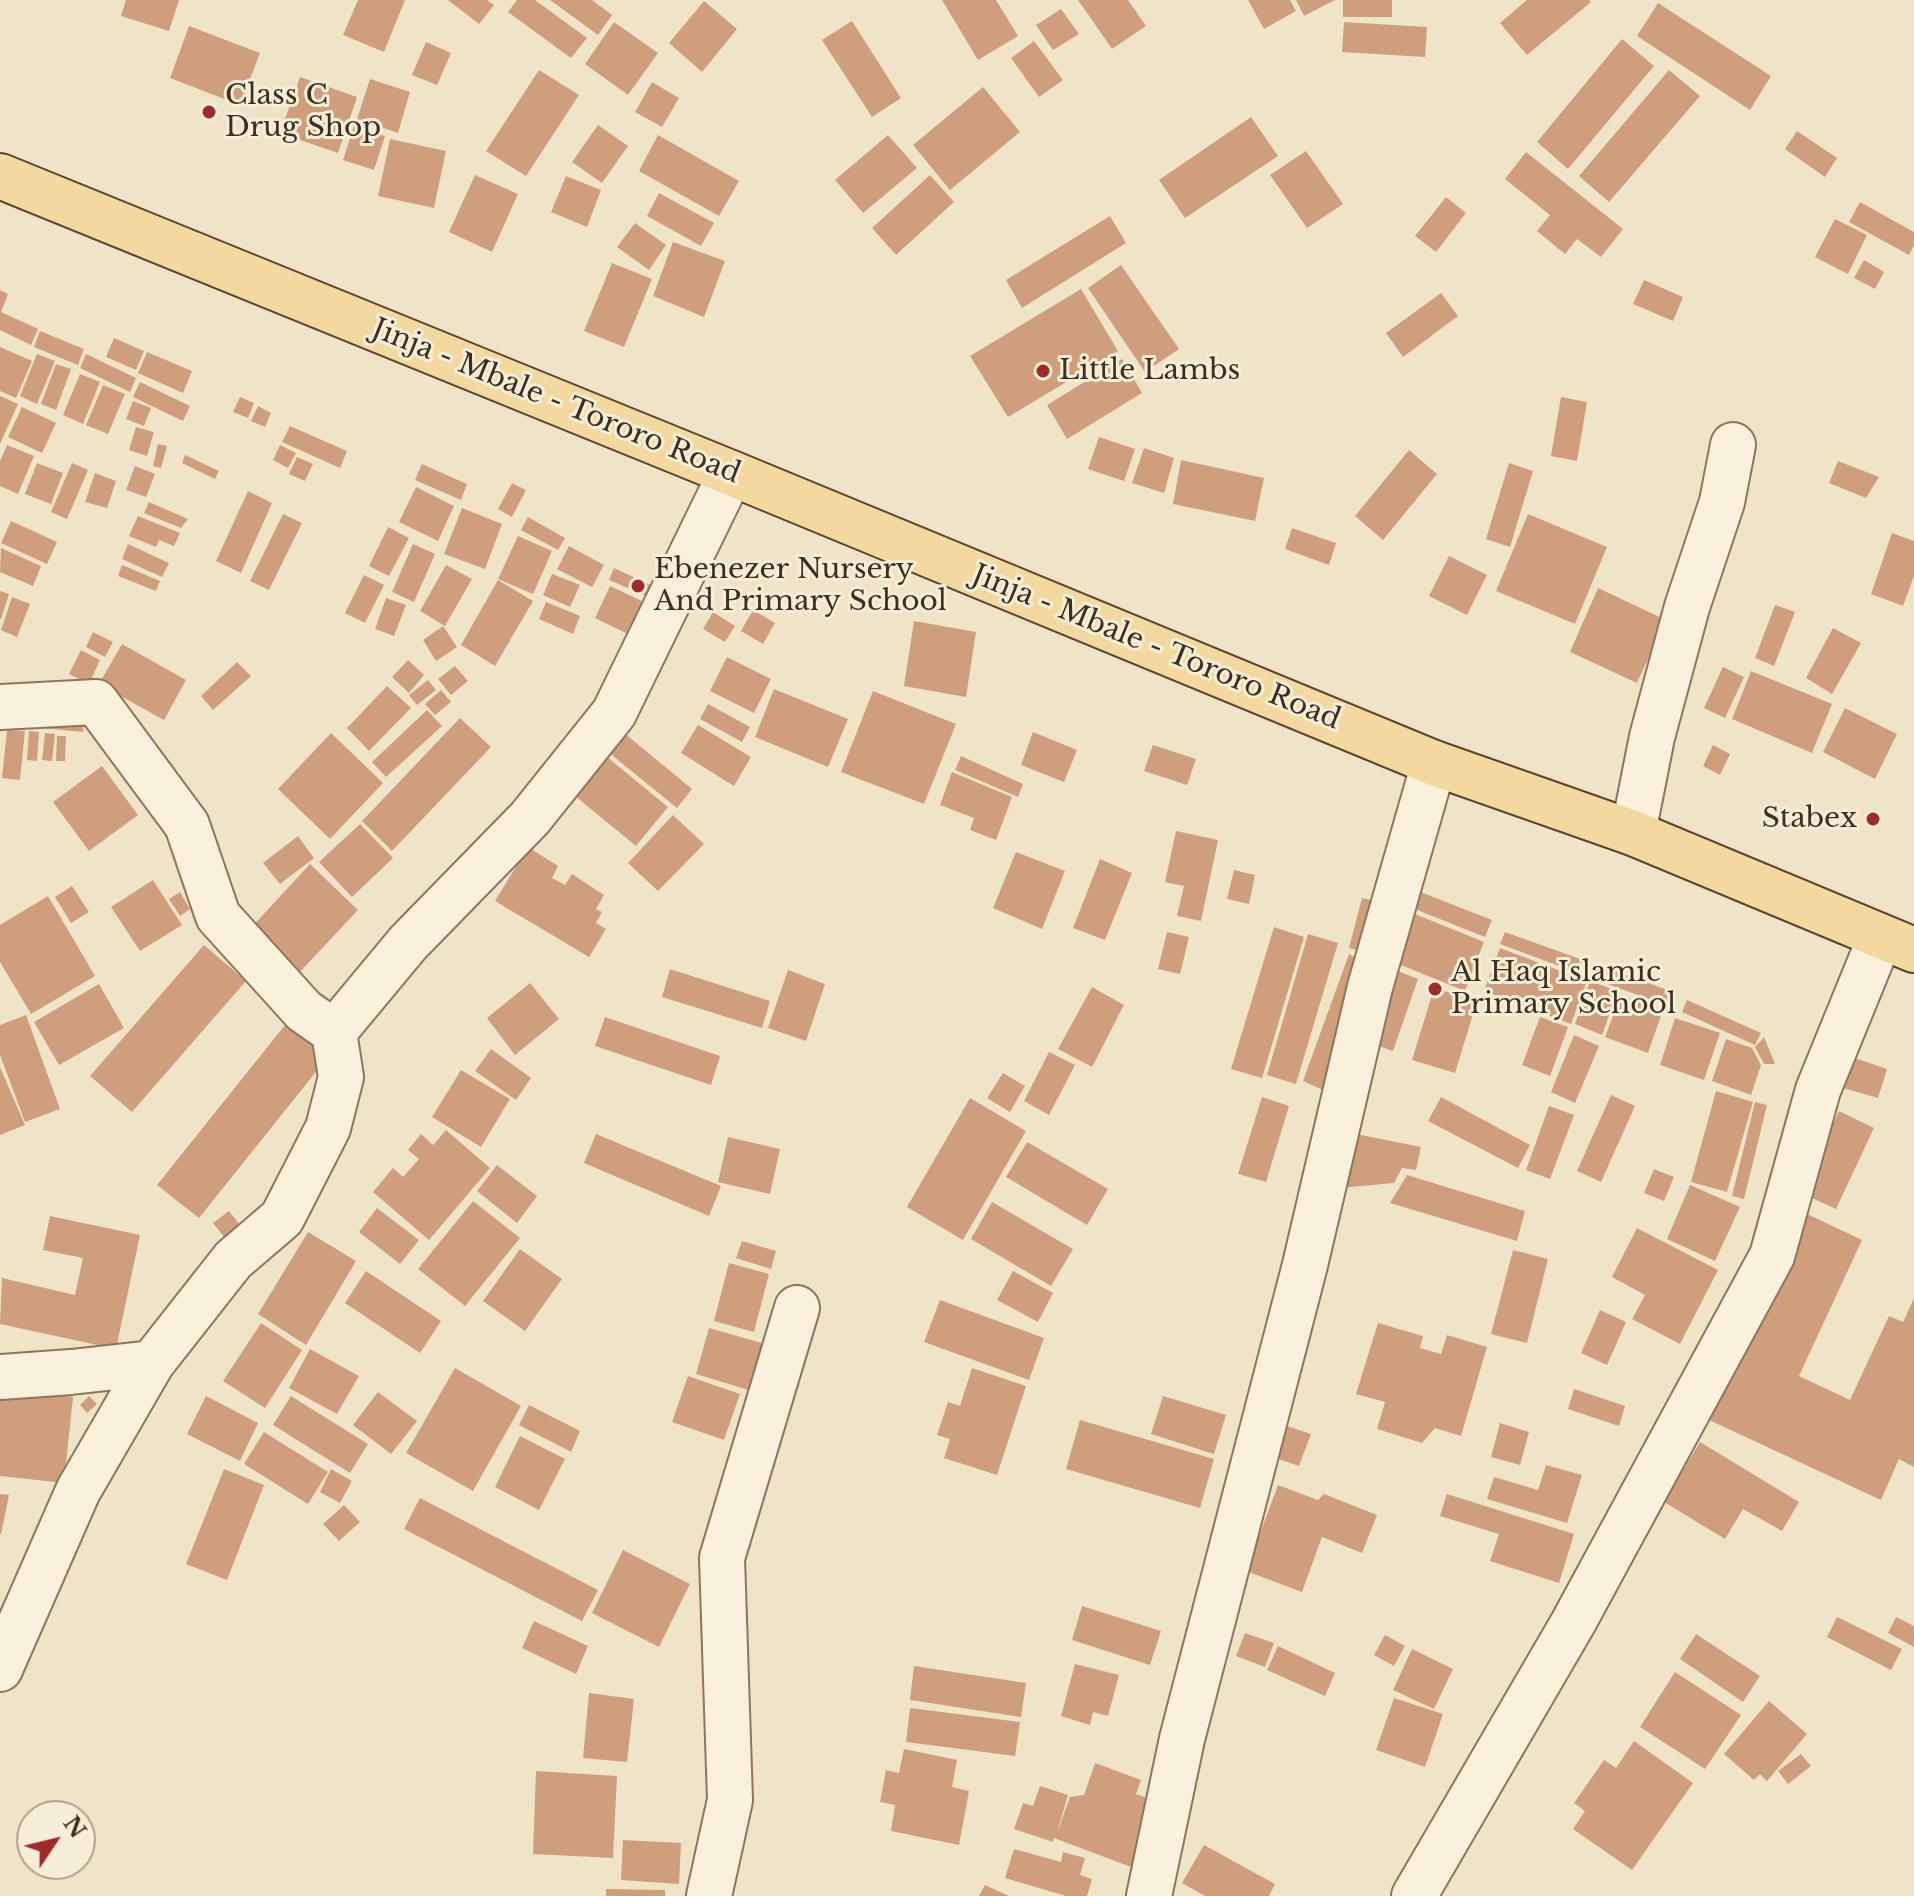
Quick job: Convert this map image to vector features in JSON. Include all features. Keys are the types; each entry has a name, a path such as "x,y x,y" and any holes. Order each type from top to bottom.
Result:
{"main road":[{"name":"Jinja - Mbale - Tororo Road","path":"0,176 1434,763 1633,833 1897,944"}],"street":[{"path":"1633,833 1652,737 1687,607 1722,502 1733,445"},
{"path":"334,1032 408,943 530,818 614,713 731,473"},
{"path":"0,707 96,702 187,825 218,916 304,1011 334,1032 341,1077 328,1128 282,1218 233,1260 152,1363 78,1491 0,1669"},
{"path":"1149,1896 1182,1739 1305,1265 1370,987 1434,763"},
{"path":"1414,1896 1573,1623 1772,1256 1818,1090 1897,944"},
{"path":"709,1896 730,1800 722,1558 797,1308"},
{"path":"0,1377 152,1363"}],"building":[{"path":"126,0 179,0 169,31 121,16"},
{"path":"358,0 405,0 384,52 343,35"},
{"path":"448,0 487,0 494,5 479,24"},
{"path":"517,0 535,0 587,38 571,58 508,12"},
{"path":"550,0 592,0 612,15 598,35"},
{"path":"942,0 996,0 1018,36 978,60"},
{"path":"1078,0 1128,0 1146,26 1112,49"},
{"path":"1248,0 1290,0 1296,11 1264,29"},
{"path":"1296,0 1335,0 1304,16"},
{"path":"1343,0 1392,0 1392,17 1343,17"},
{"path":"1527,0 1591,2 1527,55 1500,23"},
{"path":"704,1 737,29 702,72 669,43"},
{"path":"1658,3 1771,76 1750,110 1637,36"},
{"path":"1061,9 1079,34 1053,50 1036,25"},
{"path":"852,21 901,98 872,117 822,40"},
{"path":"614,22 658,53 628,95 585,64"},
{"path":"1344,22 1427,27 1425,57 1342,52"},
{"path":"189,26 260,53 240,105 170,78"},
{"path":"1622,39 1654,66 1568,169 1537,142"},
{"path":"1034,41 1063,80 1039,97 1011,58"},
{"path":"426,42 451,53 437,85 412,75"},
{"path":"539,70 579,95 526,176 486,151"},
{"path":"1669,70 1700,96 1609,202 1579,176"},
{"path":"300,77 357,97 338,153 280,133"},
{"path":"370,79 410,92 398,133 357,119"},
{"path":"652,82 679,98 662,127 635,112"},
{"path":"983,87 1020,132 950,190 913,145"},
{"path":"1251,117 1278,156 1185,218 1159,180"},
{"path":"598,125 628,146 602,183 572,162"},
{"path":"354,126 385,136 374,170 343,160"},
{"path":"1797,131 1837,158 1825,177 1785,149"},
{"path":"658,135 739,181 719,216 639,171"},
{"path":"888,135 917,168 863,213 835,180"},
{"path":"390,139 446,151 434,208 378,196"},
{"path":"1306,151 1343,204 1307,228 1270,175"},
{"path":"1526,152 1623,229 1601,257 1577,239 1565,254 1537,231 1550,215 1505,179"},
{"path":"475,175 518,194 492,252 449,232"},
{"path":"930,175 954,202 896,255 872,228"},
{"path":"566,176 601,190 587,227 551,212"},
{"path":"659,193 714,223 701,246 647,216"},
{"path":"1446,197 1466,213 1436,252 1415,236"},
{"path":"1860,202 1914,232 1914,245 1909,255 1849,222"},
{"path":"1110,216 1126,243 1022,308 1006,280"},
{"path":"1835,219 1867,235 1848,274 1815,257"},
{"path":"635,223 666,245 649,270 617,247"},
{"path":"673,242 725,261 704,317 653,296"},
{"path":"1864,260 1884,272 1875,289 1854,278"},
{"path":"612,263 652,279 624,347 584,331"},
{"path":"1121,265 1179,349 1145,372 1088,288"},
{"path":"1644,280 1683,297 1673,321 1633,304"},
{"path":"1081,289 1118,351 1008,417 970,356"},
{"path":"0,290 8,294 1,312 38,329 31,345 0,330"},
{"path":"1441,293 1458,316 1403,357 1386,333"},
{"path":"40,331 84,349 78,365 34,347"},
{"path":"114,338 144,351 136,370 106,357"},
{"path":"0,347 32,361 16,398 0,391"},
{"path":"147,352 192,371 183,393 138,373"},
{"path":"37,354 55,361 37,404 20,396"},
{"path":"86,354 136,378 130,392 80,368"},
{"path":"1122,359 1142,393 1067,439 1047,405"},
{"path":"56,364 71,369 56,410 41,404"},
{"path":"80,374 100,382 83,424 63,415"},
{"path":"140,382 190,406 183,421 133,397"},
{"path":"103,385 125,394 108,434 86,425"},
{"path":"0,396 18,404 0,444"},
{"path":"240,397 254,403 248,418 233,412"},
{"path":"1561,397 1587,402 1577,461 1551,456"},
{"path":"133,401 151,408 144,426 126,419"},
{"path":"258,406 271,413 265,427 251,421"},
{"path":"22,407 56,423 42,453 8,437"},
{"path":"290,426 347,451 340,468 282,442"},
{"path":"136,427 154,432 147,456 129,450"},
{"path":"1099,437 1135,449 1124,481 1088,469"},
{"path":"158,444 167,446 161,468 153,466"},
{"path":"7,445 34,456 18,494 0,486 0,461"},
{"path":"280,445 296,453 288,468 273,460"},
{"path":"1144,448 1174,458 1164,493 1132,483"},
{"path":"1409,450 1437,474 1383,540 1355,516"},
{"path":"185,455 219,471 215,479 182,463"},
{"path":"297,457 313,464 305,481 289,474"},
{"path":"1181,460 1264,478 1255,521 1173,504"},
{"path":"1838,461 1879,477 1866,498 1829,483"},
{"path":"37,463 63,473 51,504 25,494"},
{"path":"72,463 88,470 67,519 51,512"},
{"path":"1509,463 1533,471 1510,547 1486,539"},
{"path":"422,464 467,484 461,500 415,480"},
{"path":"135,466 155,474 146,497 126,490"},
{"path":"95,473 116,481 107,508 85,502"},
{"path":"512,483 526,490 512,517 498,509"},
{"path":"416,487 454,506 438,541 399,522"},
{"path":"248,491 272,503 241,573 216,561"},
{"path":"149,502 188,519 181,528 144,513"},
{"path":"462,508 502,524 485,569 444,554"},
{"path":"283,514 302,523 269,590 250,581"},
{"path":"1528,514 1607,547 1575,624 1496,591"},
{"path":"138,516 180,533 174,546 159,540 156,547 129,536"},
{"path":"528,517 565,538 558,550 521,530"},
{"path":"11,521 57,542 47,564 1,543"},
{"path":"388,527 409,538 389,576 369,566"},
{"path":"1292,528 1336,543 1329,565 1285,549"},
{"path":"1892,533 1914,541 1914,576 1903,606 1871,594"},
{"path":"518,536 552,551 533,594 498,579"},
{"path":"128,544 169,563 162,577 122,559"},
{"path":"413,544 435,554 414,602 392,592"},
{"path":"569,546 604,565 592,587 557,569"},
{"path":"1,548 41,566 33,586 0,572"},
{"path":"1449,556 1487,575 1467,615 1429,596"},
{"path":"122,565 160,581 156,591 118,576"},
{"path":"446,565 472,579 445,626 420,611"},
{"path":"614,568 659,589 654,599 609,580"},
{"path":"552,574 580,585 570,607 543,595"},
{"path":"364,575 384,585 365,623 345,613"},
{"path":"498,580 533,601 495,666 461,645"},
{"path":"610,586 648,604 632,636 595,618"},
{"path":"1598,588 1666,620 1637,683 1570,652"},
{"path":"0,591 9,594 1,619 0,619"},
{"path":"12,597 30,604 17,637 1,630"},
{"path":"386,598 406,605 394,636 375,629"},
{"path":"546,602 580,616 573,634 539,619"},
{"path":"1775,605 1795,612 1774,666 1755,658"},
{"path":"753,610 775,623 763,644 741,631"},
{"path":"713,612 735,626 725,642 703,629"},
{"path":"914,621 976,632 966,697 904,686"},
{"path":"443,626 457,647 436,661 423,640"},
{"path":"1833,628 1861,643 1832,694 1806,678"},
{"path":"93,632 113,642 105,657 86,647"},
{"path":"122,644 186,680 164,720 99,684"},
{"path":"81,650 100,660 89,684 69,674"},
{"path":"727,657 771,679 754,713 710,691"},
{"path":"408,660 424,675 409,693 392,677"},
{"path":"237,662 251,676 213,710 201,696"},
{"path":"455,666 468,681 451,695 438,679"},
{"path":"1723,667 1744,677 1725,718 1704,708"},
{"path":"1751,671 1832,704 1812,753 1732,719"},
{"path":"428,680 436,690 417,705 409,695"},
{"path":"387,686 411,708 369,751 347,728"},
{"path":"774,689 848,719 828,767 755,737"},
{"path":"441,690 451,702 435,715 425,704"},
{"path":"873,691 956,724 924,804 841,772"},
{"path":"708,704 750,727 742,742 700,719"},
{"path":"1845,708 1897,734 1875,779 1823,752"},
{"path":"427,710 442,726 386,777 372,762"},
{"path":"460,718 491,747 392,851 362,821"},
{"path":"84,720 83,732 10,725"},
{"path":"698,725 751,757 734,786 681,753"},
{"path":"618,728 692,789 677,808 602,747"},
{"path":"7,730 25,731 20,780 2,778"},
{"path":"29,731 39,732 37,761 27,760"},
{"path":"1033,732 1077,750 1064,782 1021,765"},
{"path":"45,733 55,734 52,761 42,760"},
{"path":"331,733 383,783 330,839 278,789"},
{"path":"57,736 66,736 65,761 56,761"},
{"path":"1153,745 1196,759 1187,785 1144,771"},
{"path":"1713,745 1730,754 1720,775 1703,766"},
{"path":"961,756 1023,784 1018,797 955,770"},
{"path":"607,757 668,807 636,846 575,796"},
{"path":"102,766 138,815 89,851 53,802"},
{"path":"952,772 1012,797 996,840 970,830 974,818 940,805"},
{"path":"673,815 704,844 658,891 628,863"},
{"path":"360,824 393,858 352,897 319,862"},
{"path":"1176,831 1218,840 1201,921 1177,916 1184,886 1165,882"},
{"path":"298,836 314,858 280,884 263,863"},
{"path":"528,847 558,866 552,878 565,885 572,874 604,895 596,909 602,912 596,923 606,929 589,957 495,901"},
{"path":"1016,852 1065,871 1042,929 993,908"},
{"path":"1100,859 1132,873 1105,940 1073,928"},
{"path":"310,864 358,910 297,975 249,930"},
{"path":"1234,870 1255,875 1249,904 1227,899"},
{"path":"153,880 182,925 140,951 111,907"},
{"path":"72,886 89,912 71,923 55,897"},
{"path":"1418,891 1492,920 1485,937 1412,908"},
{"path":"180,892 190,909 180,916 169,899"},
{"path":"48,896 95,976 31,1014 0,962 0,925"},
{"path":"1362,898 1386,903 1374,954 1349,948"},
{"path":"1410,912 1484,942 1465,991 1391,961"},
{"path":"1274,927 1304,937 1262,1078 1231,1069"},
{"path":"1167,932 1189,937 1180,974 1158,969"},
{"path":"1505,932 1591,963 1586,976 1500,944"},
{"path":"1308,934 1338,943 1296,1084 1267,1075"},
{"path":"204,945 246,981 132,1112 90,1076"},
{"path":"1500,948 1587,981 1571,1024 1484,991"},
{"path":"1349,954 1371,967 1327,1092 1303,1081"},
{"path":"1603,967 1676,993 1671,1007 1599,981"},
{"path":"1390,968 1418,979 1393,1051 1364,1041"},
{"path":"670,969 770,1001 762,1028 662,997"},
{"path":"788,970 825,984 806,1041 768,1028"},
{"path":"1590,981 1618,991 1602,1035 1575,1024"},
{"path":"530,983 559,1019 515,1055 487,1018"},
{"path":"99,984 124,1028 59,1065 34,1022"},
{"path":"1092,987 1124,1005 1092,1067 1058,1049"},
{"path":"1434,988 1477,1001 1455,1073 1412,1060"},
{"path":"1621,995 1663,1010 1648,1053 1605,1037"},
{"path":"1687,1000 1761,1033 1755,1045 1682,1012"},
{"path":"26,1015 60,1109 25,1122 0,1055 0,1025"},
{"path":"605,1017 720,1056 711,1085 595,1046"},
{"path":"1540,1017 1568,1027 1550,1076 1522,1065"},
{"path":"1675,1018 1720,1033 1704,1080 1660,1065"},
{"path":"289,1020 331,1053 199,1218 157,1185"},
{"path":"1574,1035 1599,1046 1575,1103 1551,1092"},
{"path":"1764,1037 1775,1064 1764,1064 1755,1047"},
{"path":"1726,1039 1752,1048 1761,1065 1751,1095 1712,1081"},
{"path":"491,1049 531,1078 516,1100 475,1071"},
{"path":"1049,1052 1075,1065 1049,1115 1024,1101"},
{"path":"1852,1057 1887,1069 1878,1098 1843,1088"},
{"path":"0,1067 25,1125 0,1135"},
{"path":"461,1070 510,1099 481,1147 432,1117"},
{"path":"1003,1073 1025,1086 1010,1112 987,1098"},
{"path":"1716,1091 1753,1102 1727,1192 1691,1182"},
{"path":"1611,1095 1635,1106 1601,1182 1577,1171"},
{"path":"1262,1097 1289,1106 1266,1182 1238,1174"},
{"path":"1441,1097 1530,1145 1518,1168 1428,1121"},
{"path":"970,1098 1026,1131 963,1240 907,1207"},
{"path":"1755,1102 1767,1105 1744,1199 1732,1196"},
{"path":"1549,1106 1574,1115 1550,1179 1526,1170"},
{"path":"1839,1111 1874,1128 1836,1209 1801,1193"},
{"path":"446,1130 490,1168 429,1240 373,1192 393,1168 403,1177 419,1159 408,1150 421,1134 433,1145"},
{"path":"1351,1133 1421,1147 1416,1170 1402,1168 1394,1183 1340,1188"},
{"path":"596,1134 721,1186 709,1216 584,1163"},
{"path":"728,1137 780,1149 770,1194 718,1182"},
{"path":"1027,1142 1108,1189 1087,1225 1006,1177"},
{"path":"497,1165 537,1196 517,1223 477,1191"},
{"path":"1654,1169 1674,1177 1664,1201 1644,1193"},
{"path":"1407,1175 1525,1211 1517,1241 1390,1203"},
{"path":"1690,1185 1740,1207 1715,1261 1667,1239"},
{"path":"473,1201 520,1238 465,1306 418,1269"},
{"path":"992,1202 1073,1249 1051,1286 971,1239"},
{"path":"377,1208 419,1240 400,1264 359,1232"},
{"path":"229,1211 240,1225 224,1237 213,1223"},
{"path":"1803,1212 1862,1240 1799,1376 1850,1400 1889,1316 1903,1322 1914,1298 1914,1467 1899,1459 1881,1500 1707,1419"},
{"path":"50,1216 140,1235 116,1349 0,1324 2,1278 75,1295 83,1258 43,1250"},
{"path":"1637,1228 1718,1270 1680,1344 1632,1319 1645,1295 1612,1277"},
{"path":"308,1232 356,1261 306,1345 258,1314"},
{"path":"742,1241 776,1251 771,1269 736,1258"},
{"path":"520,1249 562,1279 525,1331 483,1301"},
{"path":"1513,1250 1548,1259 1527,1343 1491,1334"},
{"path":"729,1263 769,1274 754,1332 714,1321"},
{"path":"366,1271 441,1321 420,1353 345,1303"},
{"path":"1013,1271 1053,1293 1038,1322 997,1300"},
{"path":"940,1300 1044,1338 1029,1380 924,1342"},
{"path":"1600,1310 1626,1322 1607,1365 1581,1353"},
{"path":"261,1323 302,1350 265,1408 223,1381"},
{"path":"1378,1323 1423,1336 1420,1348 1441,1354 1447,1335 1487,1347 1461,1436 1435,1428 1422,1443 1377,1429 1385,1402 1356,1394"},
{"path":"709,1328 762,1343 748,1390 696,1374"},
{"path":"310,1349 359,1376 337,1414 289,1388"},
{"path":"455,1368 521,1406 473,1491 406,1453"},
{"path":"972,1368 1026,1386 997,1475 944,1458 950,1439 937,1435 948,1402 960,1406"},
{"path":"688,1376 740,1394 724,1440 672,1422"},
{"path":"0,1389 73,1397 64,1483 0,1476"},
{"path":"1574,1389 1625,1406 1619,1426 1568,1409"},
{"path":"378,1392 417,1421 391,1454 353,1425"},
{"path":"89,1396 97,1404 87,1413 80,1405"},
{"path":"206,1396 258,1423 240,1461 187,1434"},
{"path":"291,1396 368,1444 350,1473 273,1425"},
{"path":"1163,1396 1226,1415 1214,1454 1151,1434"},
{"path":"529,1405 580,1431 571,1452 519,1425"},
{"path":"1080,1420 1214,1459 1200,1508 1066,1469"},
{"path":"1500,1423 1529,1432 1520,1465 1491,1457"},
{"path":"1284,1425 1311,1434 1299,1466 1273,1457"},
{"path":"264,1432 328,1472 308,1504 244,1464"},
{"path":"520,1436 565,1459 539,1510 495,1487"},
{"path":"1700,1442 1799,1502 1782,1531 1743,1509 1725,1539 1664,1502"},
{"path":"1546,1465 1582,1475 1567,1523 1487,1499 1494,1477 1538,1490"},
{"path":"224,1469 264,1485 227,1580 186,1564"},
{"path":"331,1469 352,1481 340,1503 320,1492"},
{"path":"1278,1485 1318,1500 1324,1494 1377,1515 1362,1553 1322,1537 1302,1592 1246,1571"},
{"path":"0,1494 9,1495 1,1534 0,1534"},
{"path":"1447,1494 1574,1534 1559,1583 1490,1561 1499,1534 1440,1516"},
{"path":"420,1498 598,1590 582,1621 404,1529"},
{"path":"344,1505 360,1522 339,1541 323,1524"},
{"path":"623,1550 690,1584 659,1647 592,1613"},
{"path":"1082,1606 1161,1631 1150,1665 1072,1640"},
{"path":"1837,1617 1902,1649 1891,1670 1827,1637"},
{"path":"1896,1617 1914,1626 1914,1647 1888,1633"},
{"path":"534,1621 588,1646 576,1674 522,1648"},
{"path":"1245,1633 1274,1643 1265,1667 1236,1656"},
{"path":"1696,1634 1760,1676 1743,1702 1680,1659"},
{"path":"1385,1635 1405,1646 1394,1666 1374,1655"},
{"path":"1278,1646 1335,1673 1325,1696 1267,1670"},
{"path":"1412,1649 1453,1669 1434,1709 1393,1690"},
{"path":"1075,1664 1119,1675 1108,1716 1093,1712 1090,1725 1061,1716"},
{"path":"914,1666 1026,1683 1021,1717 910,1700"},
{"path":"1675,1672 1741,1715 1705,1769 1640,1727"},
{"path":"589,1693 634,1699 627,1762 583,1758"},
{"path":"1394,1698 1443,1714 1425,1767 1376,1750"},
{"path":"1769,1701 1807,1734 1767,1781 1760,1774 1754,1780 1724,1754"},
{"path":"910,1708 1020,1722 1015,1756 906,1742"},
{"path":"1634,1741 1693,1783 1632,1870 1573,1829 1585,1811 1574,1803 1604,1760 1616,1768"},
{"path":"904,1749 957,1760 952,1787 969,1791 959,1845 891,1831 895,1805 880,1802 886,1770 899,1773"},
{"path":"1801,1754 1811,1766 1788,1784 1778,1771"},
{"path":"1095,1763 1141,1780 1136,1794 1155,1801 1131,1867 1054,1838 1053,1842 1014,1829 1023,1803 1033,1806 1040,1786 1068,1795 1057,1833 1070,1797 1084,1795"},
{"path":"536,1771 617,1776 613,1858 533,1854"},
{"path":"623,1840 681,1843 679,1884 621,1880"},
{"path":"1204,1845 1275,1884 1269,1896 1205,1896 1182,1883"},
{"path":"1014,1849 1061,1862 1063,1852 1085,1858 1080,1875 1092,1879 1087,1896 1066,1896 1005,1878"},
{"path":"985,1885 1009,1896 979,1896"},
{"path":"606,1889 665,1890 665,1896 606,1896"}],"place":[{"name":"Class C Drug Shop","path":"209,112"},
{"name":"Little Lambs","path":"1043,371"},
{"name":"Ebenezer Nursery And Primary School","path":"638,586"},
{"name":"Stabex","path":"1873,819"},
{"name":"Al Haq Islamic Primary School","path":"1435,989"}]}
